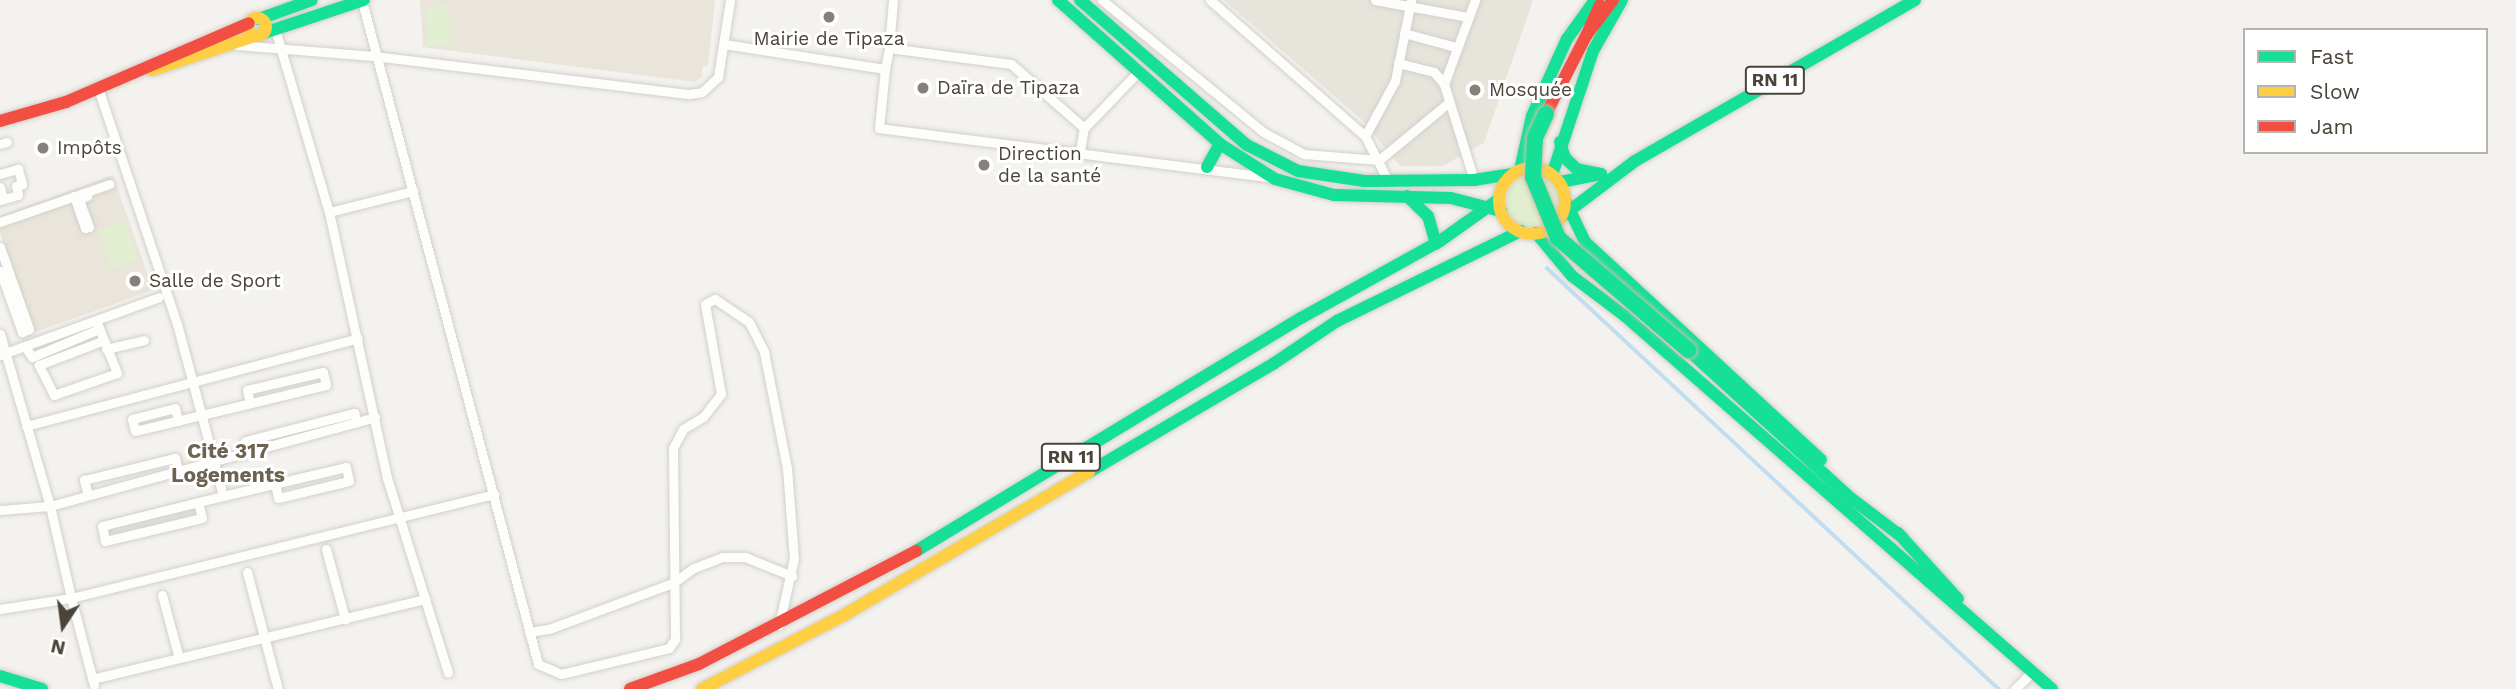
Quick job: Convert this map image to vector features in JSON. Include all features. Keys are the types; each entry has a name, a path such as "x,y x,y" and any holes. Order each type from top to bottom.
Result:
{"main road":[{"path":"134,73 226,45 312,0"},
{"path":"0,121 260,28 363,0"},
{"path":"1058,0 1220,144 1275,179 1334,195 1464,199 1497,206 1528,232 1557,262 1637,328 2052,689"},
{"path":"1080,0 1262,154 1315,176 1388,181 1474,180 1540,169 1556,178 1600,174"},
{"path":"1516,172 1532,116 1567,39 1595,0"},
{"path":"1603,0 1535,138 1533,177 1558,238 1688,350 1775,430 1902,537"},
{"path":"1586,36 1613,0"},
{"path":"1622,0 1593,51 1560,142 1556,178 1565,209 1585,242 1902,537 1979,624"},
{"name":"RN 11","path":"702,689 844,615 1273,364 1337,321 1401,286 1528,232 1635,161 1914,0"},
{"path":"1560,142 1577,169 1600,174"},
{"path":"1207,167 1220,144"},
{"name":"RN 11","path":"1600,174 1635,161"},
{"name":"RN 11","path":"629,689 670,677 779,627 883,571 1301,318 1436,244 1497,206 1516,172"},
{"path":"1407,196 1428,216 1436,244"},
{"path":"1775,430 1842,505"},
{"path":"0,676 42,689"}],"street":[{"path":"363,0 374,56 413,191 538,664 561,674 669,648 678,627 673,583 673,448 683,429 703,417 721,394 705,304 715,299 749,322 764,352 788,468 792,576 780,605 779,627"},
{"path":"226,45 284,47 374,56 690,94 702,92 716,81 730,0"},
{"path":"893,0 879,128 1207,167 1275,179"},
{"path":"1102,0 1276,141 1324,158 1379,160 1447,104"},
{"path":"1210,0 1365,136 1388,181"},
{"path":"1375,0 1410,3 1468,17"},
{"path":"1474,180 1447,104 1444,84 1475,0"},
{"path":"1365,136 1395,81 1410,3"},
{"path":"260,28 284,47 329,212 398,517 448,673"},
{"path":"1404,33 1456,47"},
{"path":"724,44 885,69"},
{"path":"889,48 1011,64 1084,128"},
{"path":"1398,63 1434,72 1444,84"},
{"path":"1080,152 1084,128 1138,72"},
{"path":"98,88 177,324 223,496"},
{"path":"0,174 18,169 22,184 16,186 18,195 2,200 0,187"},
{"path":"0,222 74,196 110,184 111,188 79,199 89,227 85,228 74,196"},
{"path":"329,212 413,191"},
{"path":"0,247 6,284"},
{"path":"0,271 6,284"},
{"path":"3,355 98,326 159,297"},
{"path":"98,326 104,345 117,373 54,395 39,365 104,345 144,340"},
{"path":"0,334 3,355 50,506 93,682 426,600"},
{"path":"26,426 190,380 358,338"},
{"path":"178,421 175,408 132,419 135,431 178,421 203,414 250,403 326,385 323,372 247,390 250,403"},
{"path":"0,510 50,506 214,458 375,417"},
{"path":"88,495 84,480 175,458 178,470"},
{"path":"198,502 202,518 106,541 102,526 198,502 346,467 349,481 278,498 275,484"},
{"path":"0,610 71,598 494,494"},
{"path":"326,549 345,619"},
{"path":"528,632 549,629 673,583 694,568 723,557 745,557 792,576"},
{"path":"247,572 278,689"},
{"path":"162,595 179,659"},
{"path":"2015,689 2031,673"}],"shaded area":[{"path":"420,0 715,0 708,66 703,66 702,77 695,82 423,47"},
{"path":"1224,0 1533,0 1484,143 1443,166 1400,166 1362,120"},
{"path":"113,175 153,290 35,332 0,233 0,216"},
{"path":"200,499 205,519 104,544 99,524"}],"green space":[{"path":"448,5 450,45 428,46 426,7"},
{"path":"1533,174 1552,182 1560,201 1552,220 1533,228 1514,220 1506,201 1514,182"},
{"path":"125,221 138,259 111,268 98,230"}],"waterway":[{"path":"1547,268 1999,689"}],"traffic: fast":[{"path":"259,19 312,0"},
{"path":"264,33 364,0"},
{"path":"1058,0 1220,144 1275,179 1334,195 1451,198 1501,211"},
{"path":"1080,0 1247,145 1298,171 1364,181 1474,180 1513,174"},
{"path":"1520,170 1532,116 1567,39 1595,0"},
{"path":"1552,175 1593,51 1622,0"},
{"path":"1561,217 1635,161 1915,0"},
{"path":"1546,114 1535,138 1533,177 1558,238 1688,350"},
{"path":"1560,142 1565,158 1577,169 1600,174"},
{"path":"1207,167 1220,144"},
{"path":"1560,182 1601,174"},
{"path":"1407,196 1428,216 1436,244"},
{"path":"916,551 1301,318 1440,241 1499,199"},
{"path":"1565,200 1585,242 1821,460"},
{"path":"1089,472 1273,364 1337,321 1521,231"},
{"path":"1536,233 1572,276 1625,316 2052,689"},
{"path":"1688,350 1852,499 1902,537"},
{"path":"1898,533 1958,599"},
{"path":"0,676 42,689"}],"traffic: slow":[{"path":"257,18 263,21 266,27 263,33 257,36 251,33 248,27 251,21 257,18"},
{"path":"152,70 255,36"},
{"path":"1532,168 1545,171 1555,178 1562,188 1565,201 1562,214 1555,224 1545,231 1532,234 1519,231 1509,224 1502,214 1499,201 1502,188 1509,178 1519,171 1532,168"},
{"path":"702,689 844,615 1089,472"}],"traffic: jam":[{"path":"1600,5 1586,36 1613,0"},
{"path":"0,121 66,102 249,23"},
{"path":"1546,114 1586,36"},
{"path":"630,689 699,664 916,551"}],"place":[{"name":"Mairie de Tipaza","path":"829,17"},
{"name":"Daïra de Tipaza","path":"923,88"},
{"name":"Mosquée","path":"1475,90"},
{"name":"Impôts","path":"43,148"},
{"name":"Direction de la santé","path":"984,165"},
{"name":"Salle de Sport","path":"135,281"}],"district":[{"name":"Cité 317 Logements","path":"228,463"}]}
